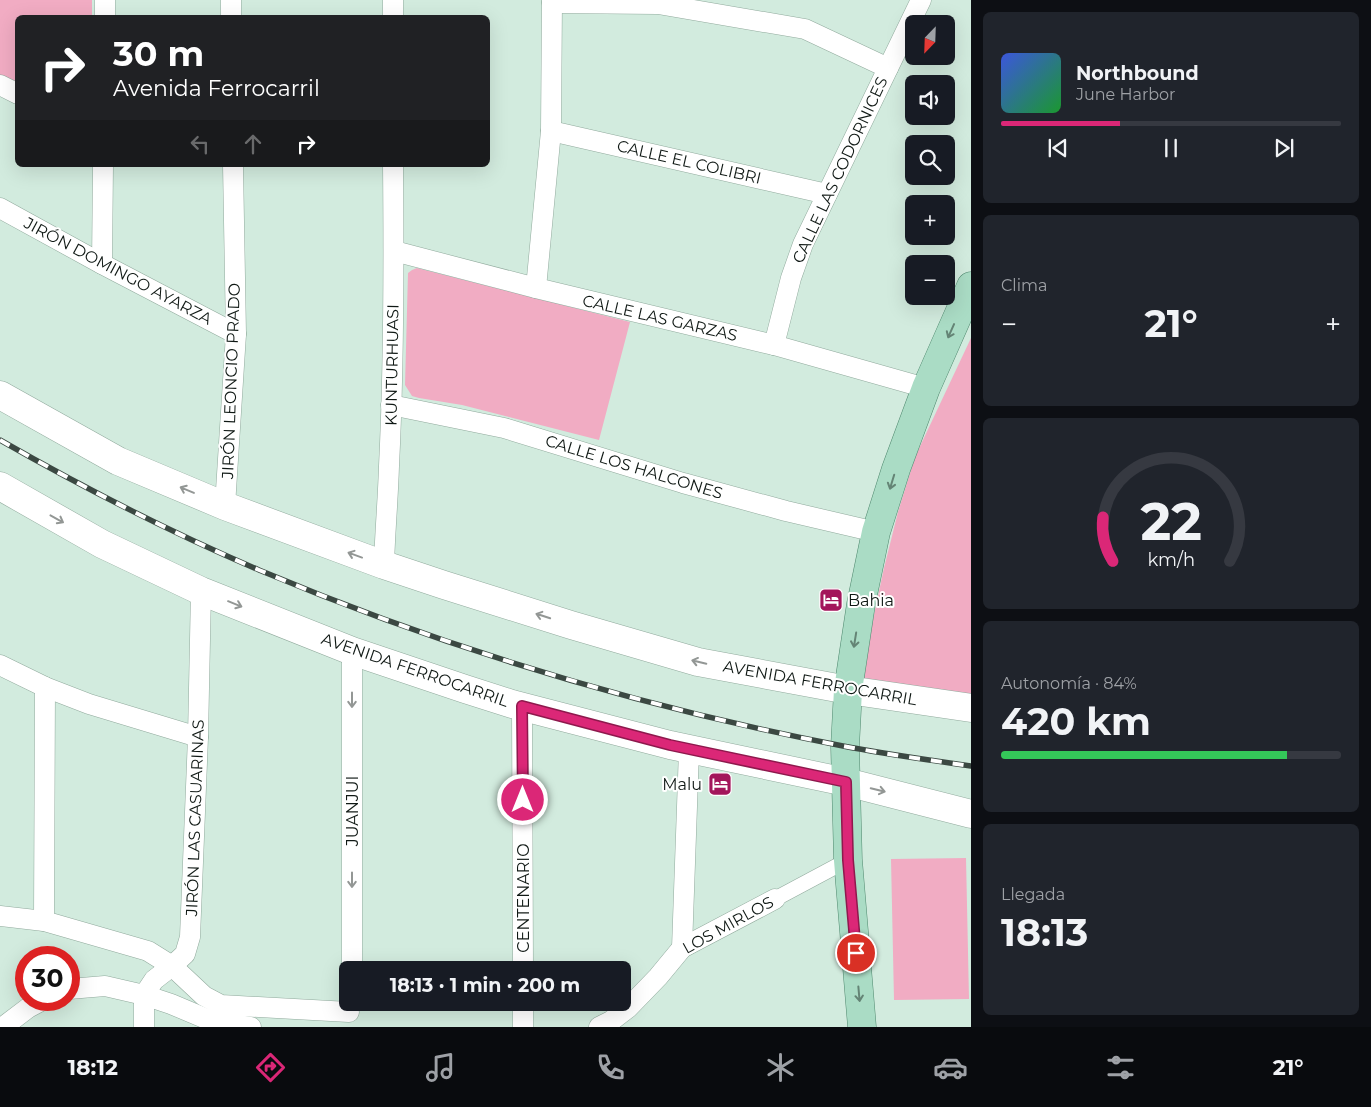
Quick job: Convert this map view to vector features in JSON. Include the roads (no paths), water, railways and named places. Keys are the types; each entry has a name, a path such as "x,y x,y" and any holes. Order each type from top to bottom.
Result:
{"main road":[{"path":"862,1027 848,860 845,747 848,690 861,604 876,532 896,469 926,388 971,286"},
{"name":"AVENIDA FERROCARRIL","path":"0,394 118,461 225,506 384,565 562,622 698,662 848,690 971,708"},
{"name":"AVENIDA FERROCARRIL","path":"0,486 102,544 201,590 352,651 522,706 689,750 846,782 971,814"}],"street":[{"path":"105,0 105,15"},
{"path":"231,0 231,15"},
{"path":"393,0 393,15"},
{"name":"CALLE LAS CODORNICES","path":"774,345 791,278 803,244 921,0"},
{"path":"536,288 551,131 552,2 658,4 805,29 888,68"},
{"path":"0,85 15,92"},
{"name":"CALLE EL COLIBRI","path":"551,131 827,194"},
{"path":"102,264 103,167"},
{"name":"JIRÓN LEONCIO PRADO","path":"225,506 236,334 233,167"},
{"name":"KUNTURHUASI","path":"384,565 391,405 394,251 393,167"},
{"name":"JIRÓN DOMINGO AYARZA","path":"0,208 236,334"},
{"name":"CALLE LAS GARZAS","path":"394,251 536,288 774,345 926,388"},
{"name":"CALLE LOS HALCONES","path":"391,405 504,428 786,511 876,532"},
{"path":"0,491 26,502"},
{"name":"JIRÓN LAS CASUARINAS","path":"144,995 154,980 184,954 190,937 198,737 201,590"},
{"name":"JUANJUI","path":"352,651 352,961"},
{"path":"0,665 45,687 89,704 198,737"},
{"path":"44,921 45,687"},
{"name":"CENTENARIO","path":"522,706 523,961"},
{"path":"682,948 689,750"},
{"name":"LOS MIRLOS","path":"599,1027 611,1021 628,1008 658,977 682,948 848,860"},
{"path":"0,916 44,921 148,951 172,966 204,996 221,1005 348,1014"},
{"path":"80,988 105,986 144,995 210,1020 251,1027"},
{"path":"144,995 144,1027"},
{"path":"3,1027 24,1011"},
{"path":"523,1011 523,1027"}],"railway":[{"path":"0,440 128,509 259,570 401,625 473,650 620,694 769,731 843,746 971,766"}],"place":[{"name":"Bahia","path":"831,600"},
{"name":"Malu","path":"720,784"}]}
